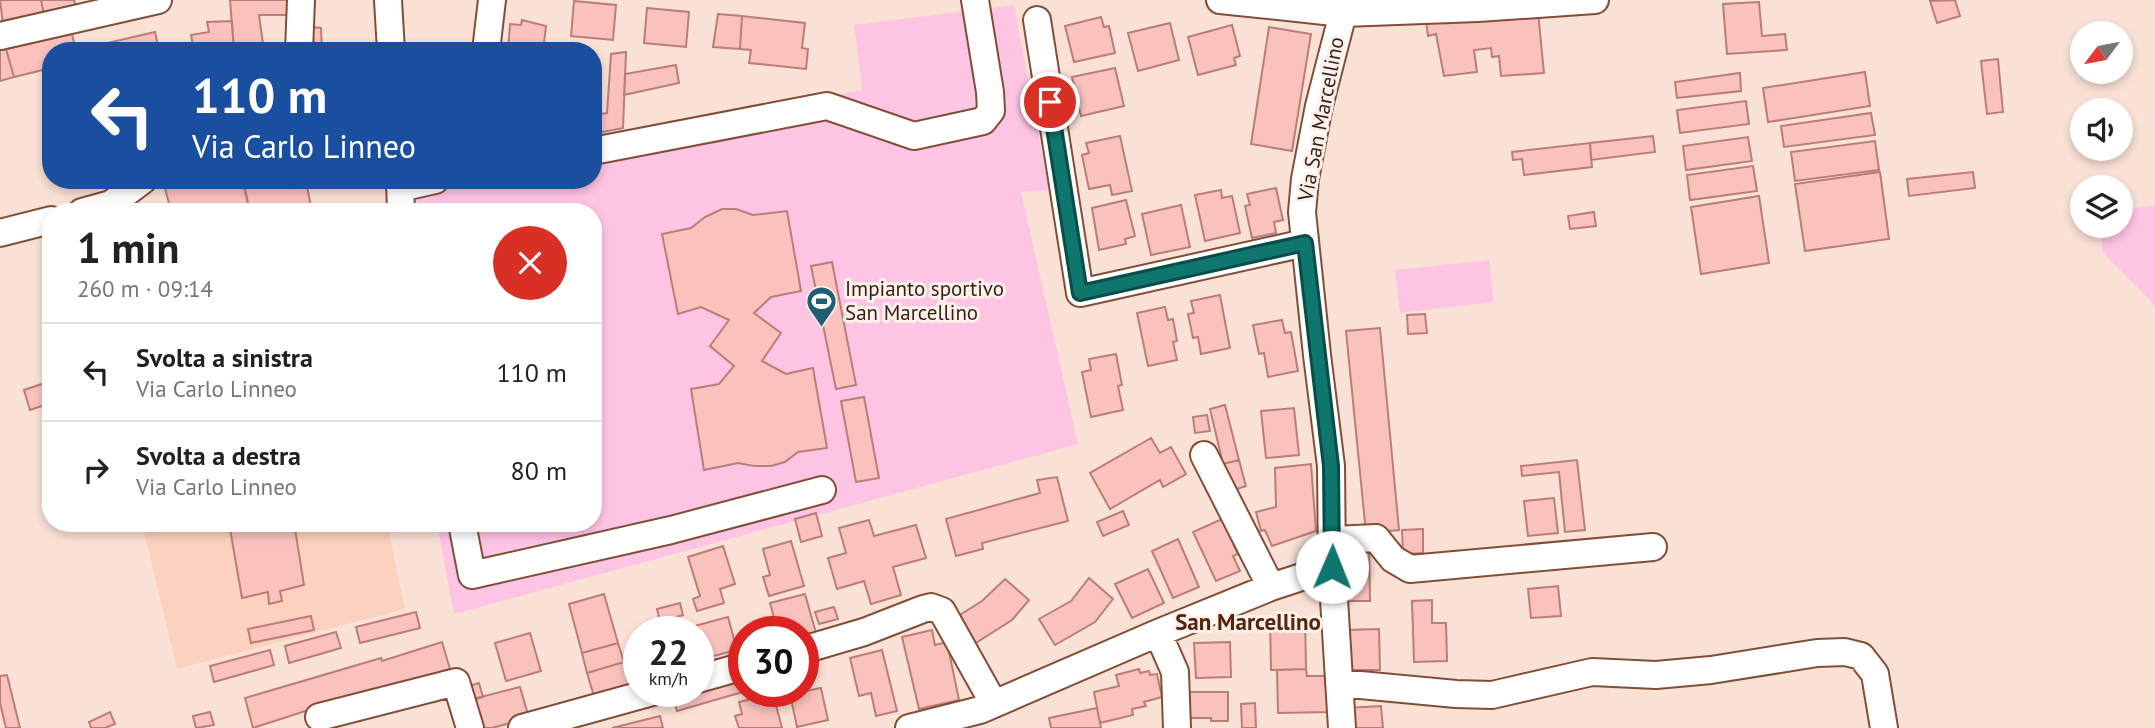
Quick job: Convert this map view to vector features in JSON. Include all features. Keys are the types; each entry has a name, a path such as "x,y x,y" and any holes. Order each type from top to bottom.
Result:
{"street":[{"path":"0,36 158,0"},
{"path":"299,42 301,0"},
{"path":"388,0 390,42"},
{"path":"487,42 492,0"},
{"path":"602,149 827,106 914,136 983,121 991,111 990,92 975,0"},
{"path":"1220,0 1343,13 1595,0"},
{"name":"Via San Marcellino","path":"1342,728 1332,567 1331,466 1303,212 1305,179 1319,106 1343,13"},
{"path":"1037,20 1080,293 1305,243"},
{"path":"114,203 131,189"},
{"path":"0,233 42,222"},
{"path":"1205,455 1271,587"},
{"path":"464,532 472,575 671,530 822,490"},
{"path":"1333,540 1376,538 1393,559 1410,569 1653,547"},
{"path":"909,728 980,710 1271,587 1332,567"},
{"path":"819,645 864,632 923,609 938,608 994,704"},
{"path":"1158,633 1175,672 1177,728"},
{"path":"1339,683 1492,695 1592,672 1656,675 1711,670 1817,653 1845,652 1861,656 1875,674 1884,728"},
{"path":"319,717 456,681 470,728"},
{"path":"522,728 623,700"}],"shaded area":[{"name":"Impianto sportivo San Marcellino","path":"1014,5 1049,190 1021,192 1078,444 454,614 439,532 602,532 602,203 417,203 417,189 602,189 602,135 862,90 854,25"},
{"path":"2155,205 2155,308 2103,253 2101,238 2133,238 2133,209"},
{"path":"1489,260 1494,302 1400,313 1395,270"},
{"path":"144,532 389,532 405,609 177,669"}],"building":[{"path":"0,0 41,0 44,14 3,24"},
{"path":"41,0 74,0 76,7 44,14"},
{"path":"230,0 294,0 296,15 259,15 263,42 233,42"},
{"path":"1955,0 1960,16 1937,23 1930,1"},
{"path":"574,1 616,5 613,40 571,36"},
{"path":"1759,2 1762,36 1785,34 1787,50 1727,54 1723,4"},
{"path":"647,8 689,12 686,47 644,43"},
{"path":"1538,12 1544,73 1501,76 1499,56 1492,57 1491,48 1474,50 1477,72 1444,76 1436,34 1428,36 1426,21"},
{"path":"718,14 742,16 740,49 713,47"},
{"path":"742,16 805,23 802,48 808,49 806,69 749,63 751,50 740,49"},
{"path":"1101,17 1104,27 1109,26 1115,53 1074,62 1065,26"},
{"path":"522,20 546,26 544,42 509,42 510,24 521,25"},
{"path":"232,21 233,42 192,42 191,35 209,32 207,22"},
{"path":"1170,23 1179,60 1138,71 1128,33"},
{"path":"1232,25 1240,56 1234,58 1236,65 1198,75 1188,37"},
{"path":"311,27 321,28 322,42 310,42"},
{"path":"1269,27 1311,34 1292,151 1251,144"},
{"path":"155,32 157,42 112,42"},
{"path":"72,34 74,42 42,42 42,70 14,77 6,49"},
{"path":"6,49 14,77 0,81 0,50"},
{"path":"626,52 623,128 602,132 602,114 607,113 611,54"},
{"path":"1998,59 2003,112 1987,114 1981,61"},
{"path":"676,65 679,83 624,95 625,74"},
{"path":"1115,68 1124,106 1081,116 1072,77"},
{"path":"1865,72 1870,106 1768,122 1763,88"},
{"path":"1740,73 1741,91 1677,98 1675,82"},
{"path":"1746,101 1749,124 1680,133 1677,110"},
{"path":"1871,113 1875,135 1784,147 1781,126"},
{"path":"1120,136 1132,191 1112,195 1110,185 1089,189 1082,155 1089,153 1086,143"},
{"path":"1653,136 1655,152 1591,160 1590,143"},
{"path":"1748,137 1752,161 1686,170 1683,146"},
{"path":"1875,141 1879,170 1795,181 1791,152"},
{"path":"1590,143 1592,167 1524,175 1522,159 1513,160 1512,152"},
{"path":"1753,166 1757,191 1690,200 1687,175"},
{"path":"1880,172 1889,239 1805,251 1795,184"},
{"path":"1973,172 1975,188 1909,196 1907,179"},
{"path":"1276,188 1283,220 1274,222 1276,233 1252,238 1245,206 1250,205 1247,194"},
{"path":"165,189 245,189 248,203 169,203"},
{"path":"245,189 308,189 310,203 248,203"},
{"path":"1221,190 1222,198 1232,196 1240,233 1205,241 1195,195"},
{"path":"1759,196 1769,263 1701,274 1691,207"},
{"path":"1126,200 1135,236 1125,239 1126,244 1099,250 1092,208"},
{"path":"1181,205 1190,247 1151,255 1142,214"},
{"path":"722,209 736,209 753,215 787,211 801,291 771,297 754,313 781,333 762,361 786,374 813,368 827,448 798,452 785,462 771,466 738,463 704,470 691,389 719,384 734,366 710,346 729,320 701,307 678,314 662,234 691,228"},
{"path":"1594,212 1596,226 1570,229 1568,216"},
{"path":"832,262 856,385 836,389 811,266"},
{"path":"1220,295 1230,348 1201,354 1198,337 1193,338 1188,314 1194,313 1191,301"},
{"path":"1165,307 1168,320 1173,319 1177,341 1173,342 1177,360 1148,366 1137,313"},
{"path":"1425,314 1427,333 1408,334 1407,315"},
{"path":"1282,320 1285,333 1291,332 1298,371 1268,377 1264,353 1259,354 1253,325"},
{"path":"1380,328 1399,530 1366,533 1346,331"},
{"path":"1116,354 1122,385 1118,386 1123,410 1091,417 1082,372 1091,370 1089,359"},
{"path":"42,384 42,406 30,410 24,390"},
{"path":"864,397 879,478 856,482 841,401"},
{"path":"1225,405 1239,460 1223,464 1210,409"},
{"path":"1294,408 1299,455 1266,458 1261,411"},
{"path":"1207,415 1210,431 1195,433 1193,417"},
{"path":"1151,438 1160,453 1171,447 1186,474 1163,487 1160,480 1110,509 1090,473"},
{"path":"1239,460 1246,486 1234,490 1223,464"},
{"path":"1577,460 1585,530 1565,532 1559,472 1522,476 1521,466"},
{"path":"1311,464 1316,531 1272,546 1265,530 1261,531 1256,512 1276,507 1275,468"},
{"path":"1057,477 1068,521 982,543 983,549 956,556 946,519 1040,493 1037,480"},
{"path":"1554,498 1558,533 1528,536 1524,501"},
{"path":"1123,511 1129,525 1103,536 1097,522"},
{"path":"816,513 822,536 801,542 795,519"},
{"path":"1222,519 1238,554 1233,556 1240,571 1216,581 1193,532"},
{"path":"869,520 874,536 916,525 926,558 893,567 901,595 871,604 864,581 837,589 828,558 846,553 839,528"},
{"path":"1423,529 1423,553 1403,554 1402,530"},
{"path":"231,532 295,532 304,585 280,591 282,601 269,604 268,592 242,598"},
{"path":"1178,539 1199,587 1173,598 1152,551"},
{"path":"791,541 804,586 769,596 763,577 770,575 763,549"},
{"path":"1348,543 1369,543 1370,601 1349,601"},
{"path":"723,546 735,584 720,589 724,603 697,611 693,599 700,596 688,557"},
{"path":"1148,569 1164,603 1132,618 1115,584"},
{"path":"1089,578 1113,599 1095,622 1055,645 1039,619 1071,601"},
{"path":"1005,579 1029,600 1012,620 971,646 955,618 982,601"},
{"path":"1558,586 1561,616 1531,618 1528,589"},
{"path":"604,594 618,643 582,653 569,604"},
{"path":"805,594 811,616 774,616 770,603"},
{"path":"1432,600 1432,623 1446,623 1447,661 1414,662 1412,601"},
{"path":"680,603 683,615 659,616 657,609"},
{"path":"834,607 838,619 819,624 819,616 815,612"},
{"path":"416,612 420,628 360,643 356,627"},
{"path":"311,616 314,630 251,643 248,629"},
{"path":"1305,616 1306,669 1271,670 1270,617"},
{"path":"728,617 728,652 714,656 714,621"},
{"path":"1379,629 1380,670 1346,670 1345,630"},
{"path":"932,630 935,645 947,642 959,700 919,709 902,637"},
{"path":"336,632 341,648 289,663 285,646"},
{"path":"530,633 541,671 506,681 495,643"},
{"path":"442,642 450,669 253,728 245,698"},
{"path":"1230,642 1231,677 1196,678 1194,643"},
{"path":"618,643 623,662 587,673 582,653"},
{"path":"270,650 274,665 214,682 210,666"},
{"path":"882,650 897,711 876,716 871,693 859,696 850,658"},
{"path":"623,662 623,695 596,703 587,673"},
{"path":"1139,669 1140,673 1149,671 1150,675 1157,674 1162,697 1144,702 1146,706 1132,709 1133,715 1100,723 1094,692 1119,686 1116,675"},
{"path":"1306,669 1307,676 1330,676 1331,712 1278,713 1277,670"},
{"path":"7,675 20,728 6,728 0,703 0,676"},
{"path":"728,681 728,696 714,700 714,686"},
{"path":"479,683 483,697 469,701 465,687"},
{"path":"520,687 529,718 492,728 481,728 473,699"},
{"path":"819,688 828,720 797,727 793,707 819,707"},
{"path":"1190,692 1228,692 1228,721 1190,718"},
{"path":"1255,703 1256,728 1242,728 1241,704"},
{"path":"1381,706 1383,728 1347,728 1346,708"},
{"path":"740,707 776,707 782,728 739,728 735,716 742,714"},
{"path":"1097,708 1101,728 1051,728 1049,718"},
{"path":"110,712 115,724 105,728 91,728 89,722"},
{"path":"210,712 214,725 196,728 193,716"},
{"path":"660,716 663,728 612,728"}],"place":[{"name":"Impianto sportivo San Marcellino","path":"822,328"}],"district":[{"name":"San Marcellino","path":"1248,622"}],"route":[{"path":"1050,102 1080,293 1305,243 1331,466 1332,567"}]}
